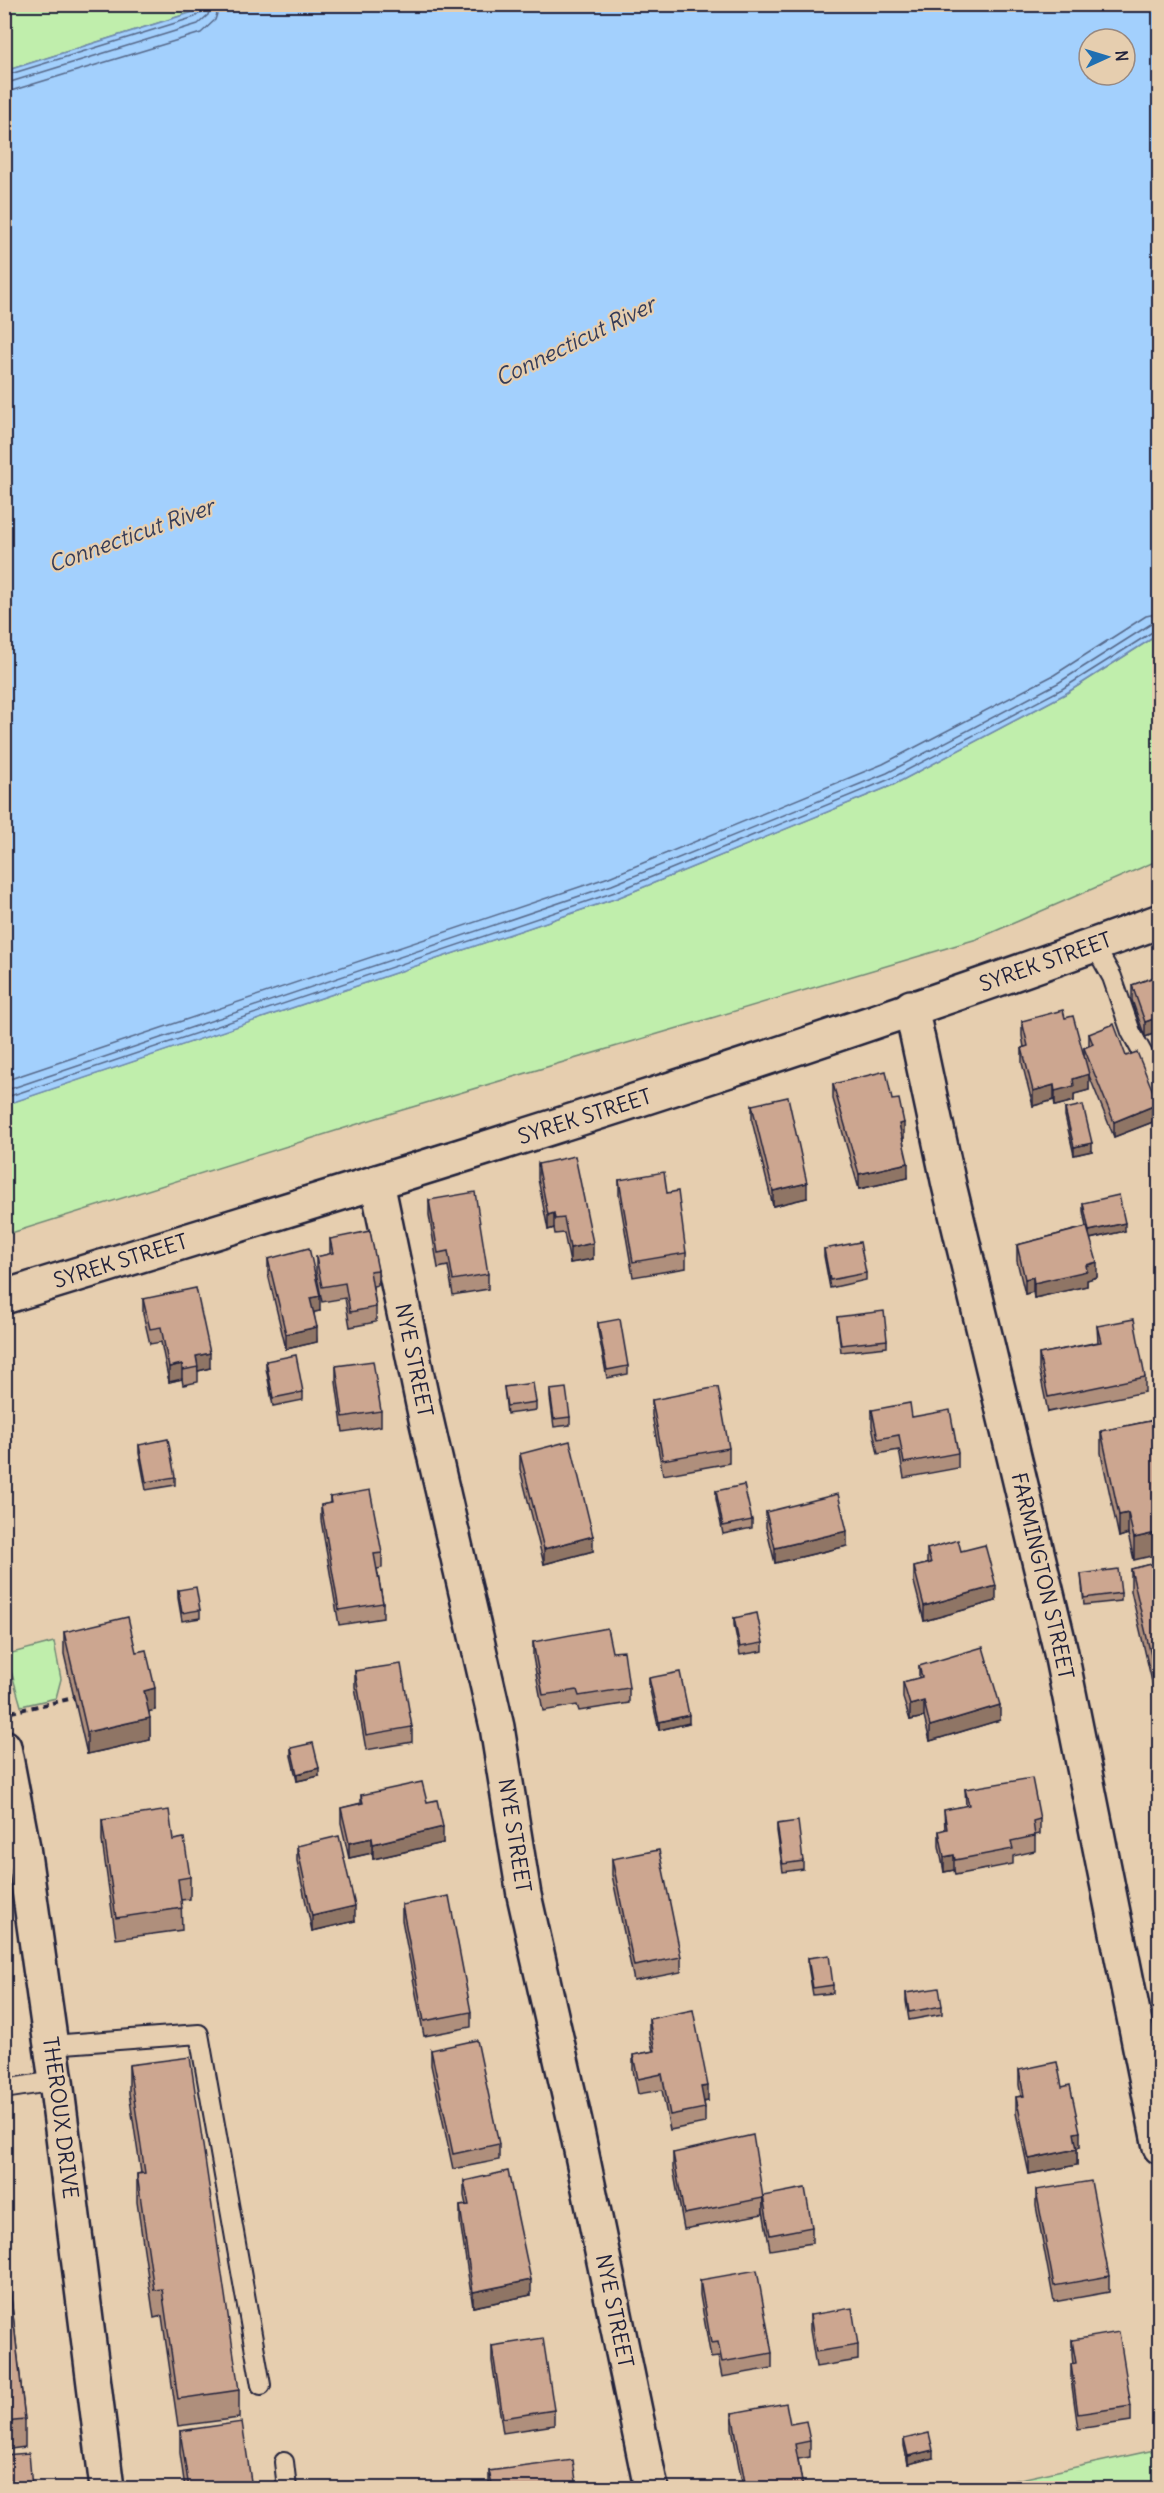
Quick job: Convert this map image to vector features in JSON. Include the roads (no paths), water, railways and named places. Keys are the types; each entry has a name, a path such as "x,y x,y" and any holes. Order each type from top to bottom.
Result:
{"street":[{"name":"SYREK STREET","path":"4,1297 377,1182 676,1086 1160,921"},
{"name":"FARMINGTON STREET","path":"911,1007 955,1208 1060,1648 1160,2147"},
{"name":"NYE STREET","path":"377,1182 426,1419 497,1727 524,1895 579,2138 651,2488"},
{"name":"THEROUX DRIVE","path":"4,1747 23,1847 51,2045 107,2488"}],"lane":[{"path":"1094,945 1112,977 1131,1032 1160,1089"},
{"path":"51,2045 199,2034 261,2385"},
{"path":"4,2089 56,2081"},
{"path":"284,2462 287,2488"}],"water":[{"name":"Connecticut River","path":"199,5 1159,5 1159,634 1065,694 893,785 617,898 5,1105 5,71 193,12"}]}
